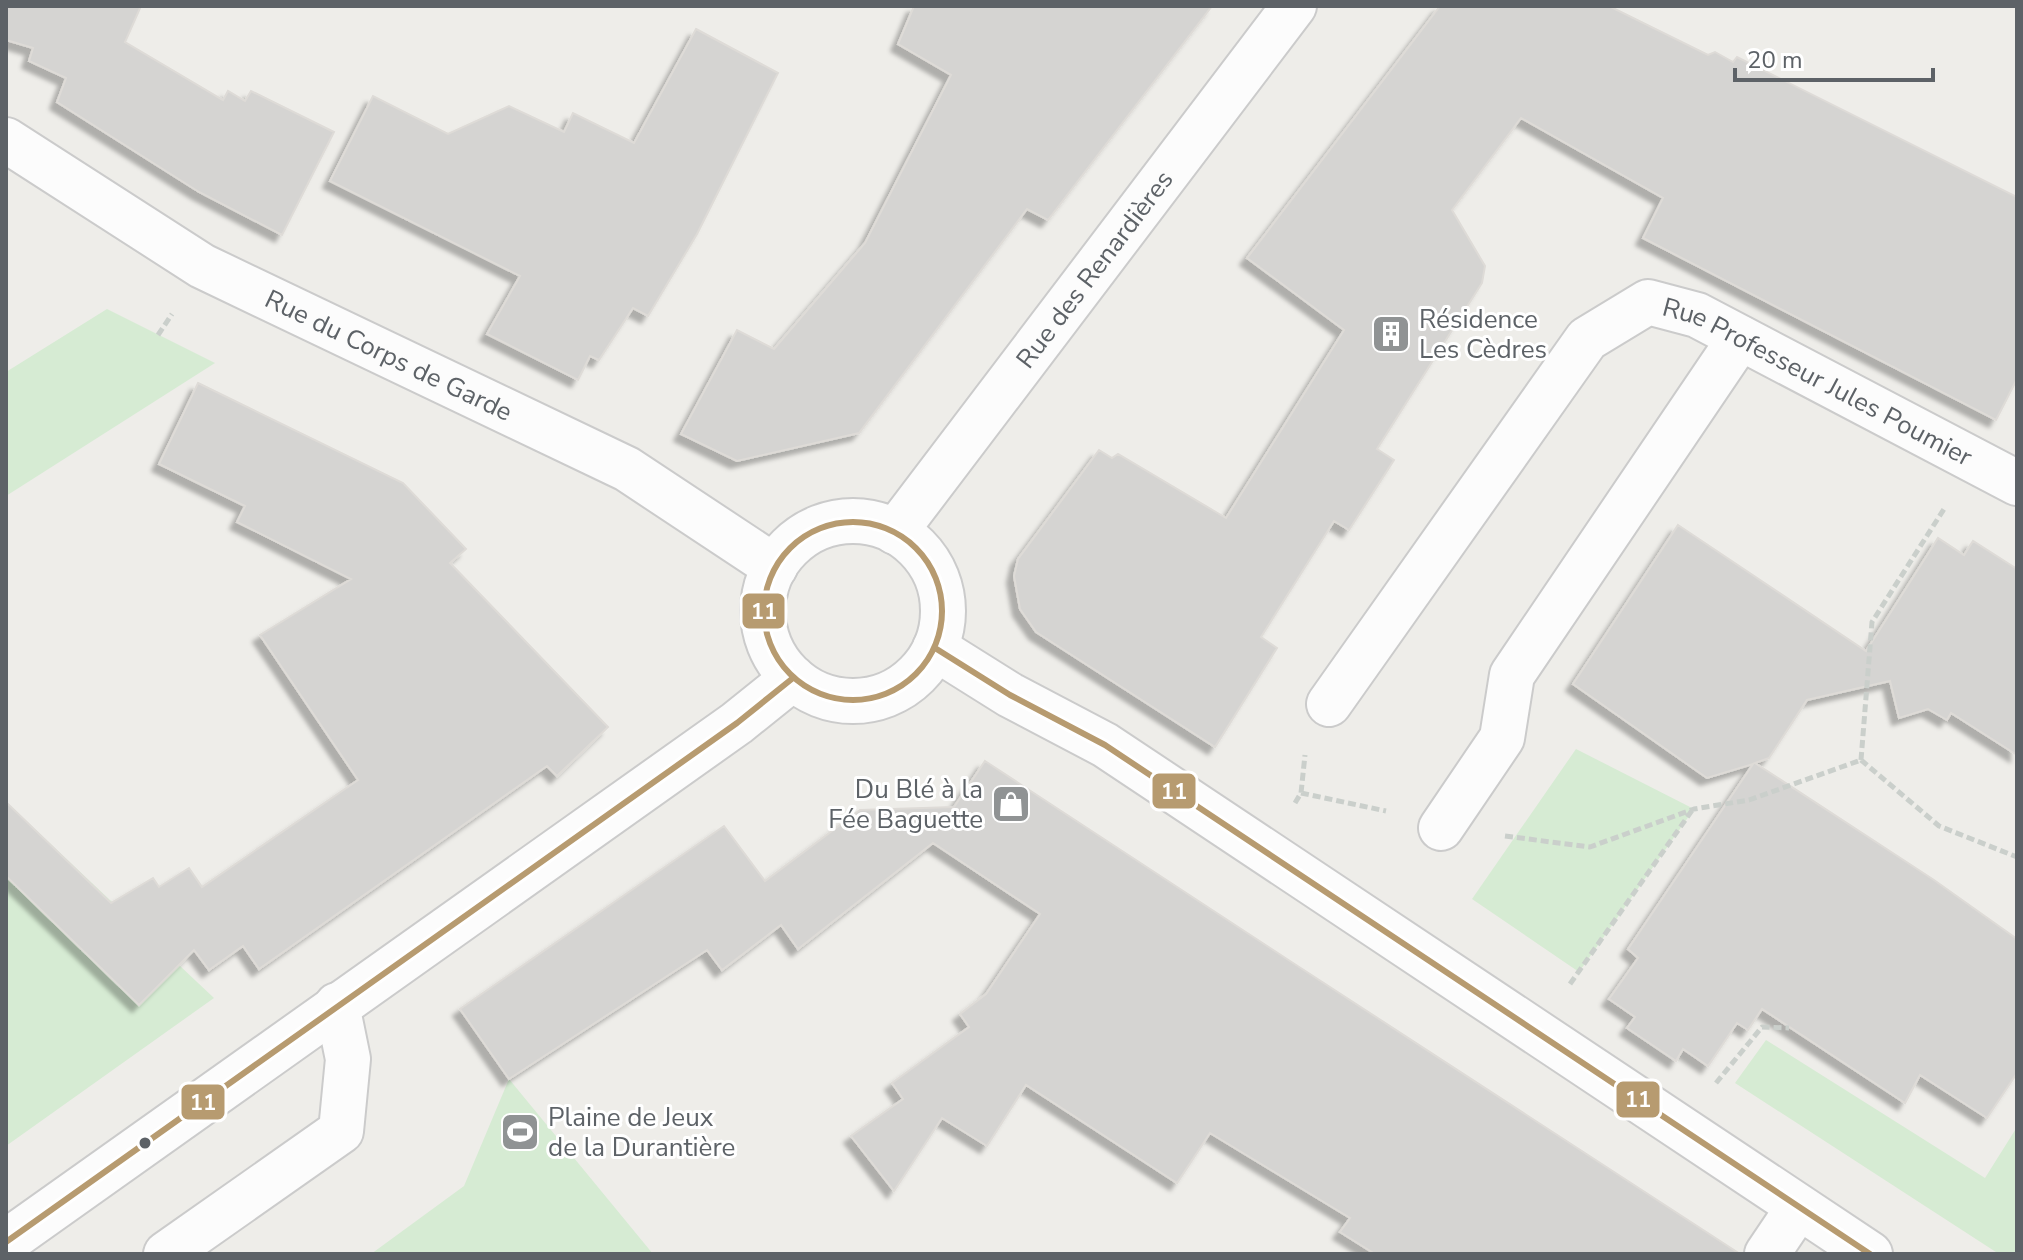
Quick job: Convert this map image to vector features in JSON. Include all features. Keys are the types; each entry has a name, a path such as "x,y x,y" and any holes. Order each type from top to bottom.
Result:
{"street":[{"name":"Rue des Renardières","path":"895,532 1294,6"},
{"name":"Rue du Corps de Garde","path":"6,140 202,266 627,469 775,567"},
{"name":"Rue Professeur Jules Poumier","path":"1329,704 1587,339 1648,302 1697,315 2017,483"},
{"path":"1441,828 1502,738 1512,675 1740,338"},
{"path":"855,521 895,532 926,558 939,586 943,611 935,648 913,678 876,698 837,699 820,695 793,678 774,654 765,627 764,598 775,567 805,535 822,527 855,521"},
{"path":"935,648 1010,695 1105,745 1870,1254"},
{"path":"6,1242 737,723 793,678"},
{"path":"166,1254 341,1131 348,1059 337,1005"},
{"path":"1767,1254 1798,1208"}],"path":[{"path":"1861,760 1872,622 1974,461"},
{"path":"1264,850 1301,793 1307,739 1329,704"},
{"path":"1301,793 1385,810 1441,828 1590,847 1694,809 1749,800 1861,760"},
{"path":"1861,760 1939,826 2017,857"},
{"path":"1536,1033 1694,809"},
{"path":"1682,1130 1762,1027 1789,1028"}],"green space":[{"path":"107,309 215,363 6,496 6,372"},
{"path":"1576,749 1694,809 1579,972 1472,899"},
{"path":"6,802 214,998 6,1146"},
{"path":"1766,1040 1985,1178 2017,1127 2017,1254 1999,1254 1735,1083"},
{"name":"Plaine de Jeux de la Durantière","path":"509,1079 653,1254 371,1254 464,1186"}],"building":[{"path":"6,6 141,6 125,42 223,100 228,91 245,101 251,91 334,132 282,235 199,192 57,102 66,78 29,61 33,48 6,40"},
{"path":"914,6 1212,6 1048,220 1027,209 859,433 737,461 681,434 737,330 774,349 865,243 951,75 898,44"},
{"path":"1440,6 1609,6 1708,55 1715,52 1733,62 1737,57 2017,197 2017,379 1996,420 1643,238 1663,198 1521,118 1452,210 1485,266 1482,283 1377,449 1394,460 1349,530 1334,521 1261,637 1277,648 1215,747 1036,632 1020,609 1014,576 1018,559 1099,450 1112,458 1118,454 1226,518 1344,330 1247,258"},
{"path":"696,29 778,73 697,234 648,316 633,308 599,360 590,356 578,380 487,334 520,276 330,181 373,96 448,134 509,106 564,132 573,113 634,143"},
{"path":"198,383 403,483 466,549 450,563 608,727 557,776 547,766 259,969 243,946 209,970 194,950 139,1005 6,876 6,802 111,903 153,878 159,887 189,868 202,887 358,780 260,635 351,579 237,522 245,506 159,464"},
{"path":"1678,525 1866,651 1938,538 1964,555 1973,541 2017,569 2017,755 1951,713 1947,720 1928,709 1899,718 1890,681 1807,700 1769,758 1755,763 1934,880 2017,939 2017,1073 1987,1118 1920,1075 1905,1103 1762,1009 1748,1030 1737,1023 1708,1066 1683,1049 1676,1061 1627,1028 1635,1017 1609,999 1638,958 1628,949 1753,764 1707,778 1573,684"},
{"path":"985,761 1740,1254 1375,1254 1340,1232 1350,1218 1210,1133 1177,1183 1026,1085 987,1146 942,1118 894,1191 851,1136 903,1099 892,1083 969,1027 960,1014 986,994 1040,914 933,843 798,949 781,925 722,970 707,950 509,1079 460,1009 724,826 765,881 860,810 954,807"}],"transit line":[{"name":"11","path":"853,522 887,528 916,548 936,577 942,611 936,645 916,674 887,694 853,700 819,694 790,674 770,645 764,611 770,577 790,548 819,528 853,522"},
{"name":"11","path":"935,648 1010,695 1105,745 1870,1254"},
{"name":"11","path":"6,1242 737,723 793,678"}],"place":[{"name":"Résidence Les Cèdres","path":"1391,334"},
{"name":"Du Blé à la Fée Baguette","path":"1011,804"},
{"name":"Plaine de Jeux de la Durantière","path":"520,1132"}]}
